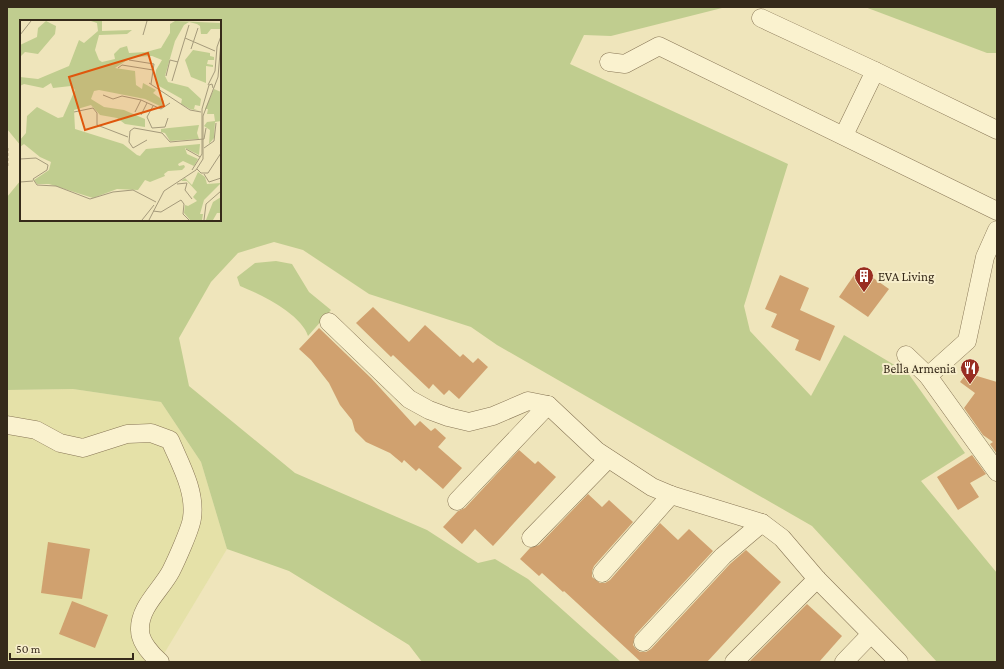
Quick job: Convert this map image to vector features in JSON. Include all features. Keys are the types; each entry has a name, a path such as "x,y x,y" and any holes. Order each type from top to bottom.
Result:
{"street":[{"path":"761,18 997,130"},
{"path":"609,62 625,64 659,46 997,211"},
{"path":"844,135 875,71"},
{"path":"928,376 967,341 985,257 997,230"},
{"path":"329,322 409,399 429,410 448,417 470,422 493,416 528,402 548,405 597,451 652,487 671,495 762,523 782,538 817,579 899,662"},
{"path":"906,355 928,376 997,472"},
{"path":"457,501 548,405"},
{"path":"7,425 36,430 60,443 83,448 127,434 151,433 170,440 191,492 192,519 171,571 148,603 142,618 140,631 150,653 160,662"},
{"path":"531,538 608,459"},
{"path":"602,573 671,495"},
{"path":"643,642 723,556 762,523"},
{"path":"734,662 817,579"},
{"path":"844,662 872,634"}],"path":[{"path":"7,148 7,168"}],"shaded area":[{"path":"73,389 161,402 201,462 227,549 159,662 7,662 7,390"}],"green space":[{"path":"7,7 726,7 611,36 584,35 570,64 788,164 744,306 750,331 811,396 844,335 908,373 965,453 921,481 997,573 997,662 937,662 812,526 497,345 471,327 369,294 303,250 274,242 238,253 211,282 179,338 189,386 295,473 427,530 478,563 495,559 528,579 621,662 422,662 409,645 289,571 227,549 201,462 161,402 73,389 7,390 7,197 20,181 20,221 221,221 221,20 20,20 20,145 7,129"},
{"path":"865,7 997,7 997,53 987,53"},
{"path":"276,261 292,264 309,292 331,310 308,336 304,328 289,313 258,294 240,286 237,277 255,263"}],"building":[{"name":"EVA Living","path":"859,268 889,289 868,317 839,297"},
{"path":"780,275 809,288 800,310 835,326 820,361 795,350 799,340 771,327 777,314 765,309"},
{"path":"373,307 409,342 425,325 460,357 463,354 473,363 478,358 488,367 459,399 449,390 444,395 433,384 429,389 393,355 391,357 356,323"},
{"path":"319,328 371,378 415,426 420,421 431,431 435,428 446,438 438,447 462,468 443,489 419,468 416,471 404,460 402,463 390,453 366,442 355,431 352,420 340,405 329,383 311,360 299,349"},
{"path":"967,373 997,382 997,454 990,444 993,442 983,435 964,408 975,393 960,382"},
{"path":"519,450 535,464 538,461 556,477 493,546 475,529 462,544 443,527 458,511 465,508"},
{"path":"972,455 986,474 970,483 979,497 958,510 937,477"},
{"path":"588,494 602,507 609,500 633,522 594,566 592,577 600,583 605,583 610,580 660,523 678,540 689,529 713,551 635,635 633,645 640,652 646,652 651,649 730,564 746,550 781,582 707,662 641,662 564,591 563,592 542,573 539,576 520,559 530,548 539,545"},
{"path":"48,542 90,549 82,599 41,593"},
{"path":"72,601 108,615 95,648 59,634"},
{"path":"807,604 842,636 819,662 749,662"}],"place":[{"name":"EVA Living","path":"864,293"},
{"name":"Bella Armenia","path":"970,385"}]}
